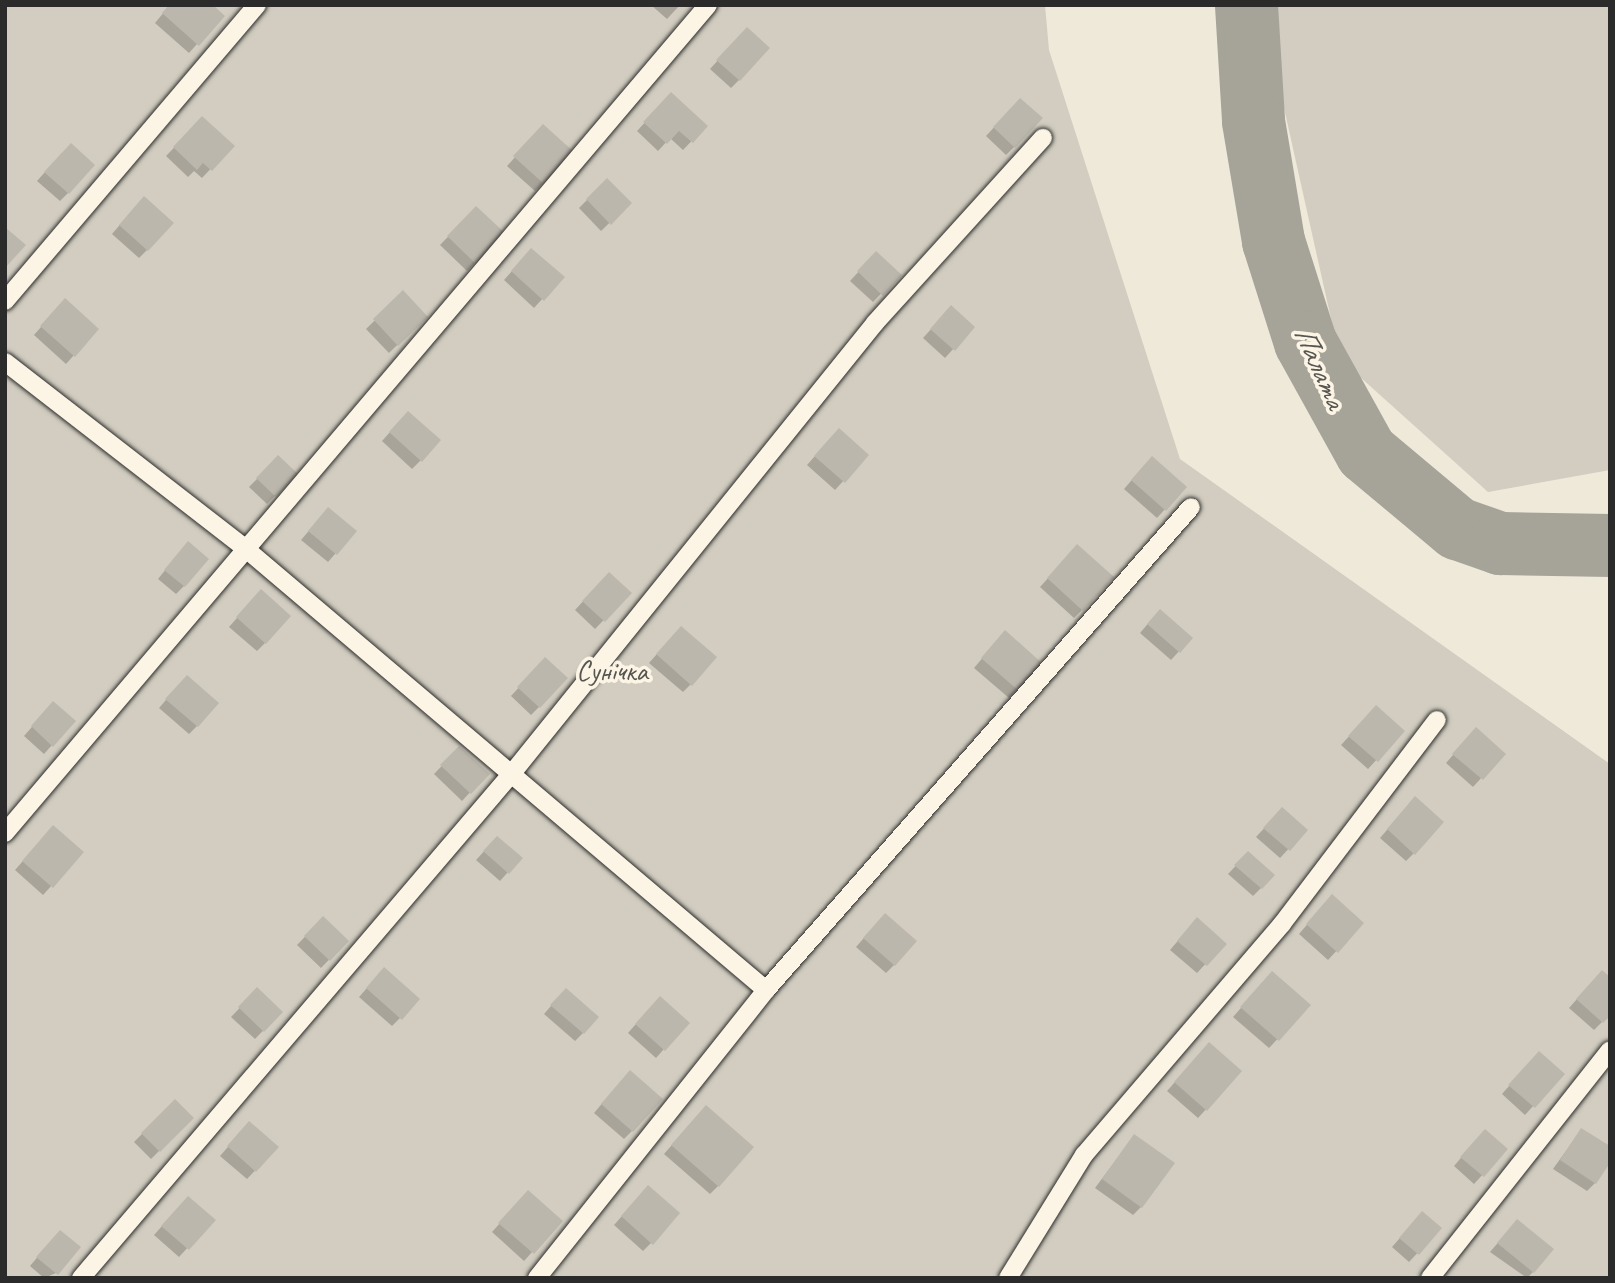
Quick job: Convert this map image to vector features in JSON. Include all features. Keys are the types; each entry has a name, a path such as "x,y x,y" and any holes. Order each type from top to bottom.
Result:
{"lane":[{"path":"5,301 257,5"},
{"path":"5,832 708,5"},
{"path":"81,1278 513,772 875,323 1043,138"},
{"path":"5,362 246,549 513,772 766,990"},
{"path":"537,1278 766,990 1191,507"},
{"path":"1007,1278 1084,1155 1282,924 1437,720"},
{"path":"1430,1278 1610,1050"}],"green space":[{"name":"Сунічка","path":"5,5 1045,5 1049,50 1180,459 1610,764 1610,1278 5,1278"},
{"path":"1261,5 1610,5 1610,470 1488,492 1340,359"}],"building":[{"path":"169,5 213,5 225,16 199,46 162,13"},
{"path":"747,27 770,48 740,81 716,60"},
{"path":"671,92 708,126 693,143 679,131 667,144 643,122"},
{"path":"1020,98 1043,118 1015,148 993,127"},
{"path":"202,116 235,146 212,171 203,163 197,170 173,147"},
{"path":"543,124 574,152 544,184 513,156"},
{"path":"71,143 95,165 69,194 44,172"},
{"path":"607,178 632,203 611,225 586,199"},
{"path":"144,196 174,223 148,251 119,225"},
{"path":"476,206 506,234 476,264 447,236"},
{"path":"5,227 26,245 5,268"},
{"path":"531,248 565,277 544,301 511,271"},
{"path":"876,251 902,275 883,296 857,271"},
{"path":"403,290 428,317 398,346 373,319"},
{"path":"65,298 99,329 75,357 40,326"},
{"path":"951,305 975,327 955,351 930,329"},
{"path":"408,411 441,440 422,462 389,432"},
{"path":"839,428 869,455 845,483 814,456"},
{"path":"278,455 298,474 276,497 256,478"},
{"path":"1152,456 1187,487 1166,511 1131,480"},
{"path":"328,507 357,531 337,555 308,531"},
{"path":"188,541 209,559 185,587 164,570"},
{"path":"1077,544 1114,577 1083,611 1047,578"},
{"path":"609,572 632,593 605,622 582,601"},
{"path":"261,589 291,616 266,644 236,617"},
{"path":"1160,609 1193,638 1180,653 1147,624"},
{"path":"681,626 717,657 692,686 656,654"},
{"path":"1005,630 1043,664 1019,691 981,658"},
{"path":"545,657 568,678 540,708 517,687"},
{"path":"187,675 219,703 198,727 165,699"},
{"path":"53,701 76,721 53,747 31,726"},
{"path":"1376,705 1405,731 1378,762 1348,736"},
{"path":"1476,727 1506,754 1483,780 1452,754"},
{"path":"459,746 490,774 471,794 440,765"},
{"path":"1415,796 1444,822 1415,855 1387,829"},
{"path":"1282,807 1308,830 1290,851 1263,828"},
{"path":"53,825 84,852 53,888 22,861"},
{"path":"497,836 523,858 509,874 483,851"},
{"path":"1248,851 1275,875 1262,889 1234,865"},
{"path":"1332,894 1364,923 1338,953 1306,924"},
{"path":"885,913 917,941 895,966 863,938"},
{"path":"323,916 349,941 330,961 304,936"},
{"path":"1197,917 1227,944 1207,966 1177,941"},
{"path":"384,967 420,999 402,1020 366,988"},
{"path":"1602,970 1610,977 1610,1016 1603,1023 1576,999"},
{"path":"1272,971 1311,1005 1279,1041 1240,1007"},
{"path":"257,987 283,1012 264,1032 238,1007"},
{"path":"566,988 599,1017 584,1034 550,1005"},
{"path":"660,996 690,1023 665,1051 635,1024"},
{"path":"1209,1042 1242,1071 1207,1111 1174,1082"},
{"path":"1539,1051 1565,1074 1535,1108 1508,1085"},
{"path":"630,1070 663,1099 633,1132 601,1104"},
{"path":"175,1099 194,1118 160,1152 141,1133"},
{"path":"706,1105 754,1147 719,1187 671,1145"},
{"path":"249,1121 279,1147 256,1172 227,1146"},
{"path":"1581,1128 1610,1146 1610,1163 1596,1184 1560,1160"},
{"path":"1485,1129 1508,1149 1484,1177 1460,1157"},
{"path":"1134,1134 1175,1163 1142,1208 1102,1179"},
{"path":"648,1185 680,1213 653,1245 621,1216"},
{"path":"528,1190 563,1221 534,1254 498,1223"},
{"path":"188,1196 216,1220 189,1250 161,1226"},
{"path":"1422,1211 1442,1228 1419,1255 1399,1238"},
{"path":"1517,1219 1554,1249 1534,1273 1497,1243"},
{"path":"60,1230 81,1247 58,1275 36,1257"}],"waterway":[{"name":"Палата","path":"1246,5 1253,121 1273,241 1305,342 1366,452 1457,528 1500,543 1610,545"}]}
